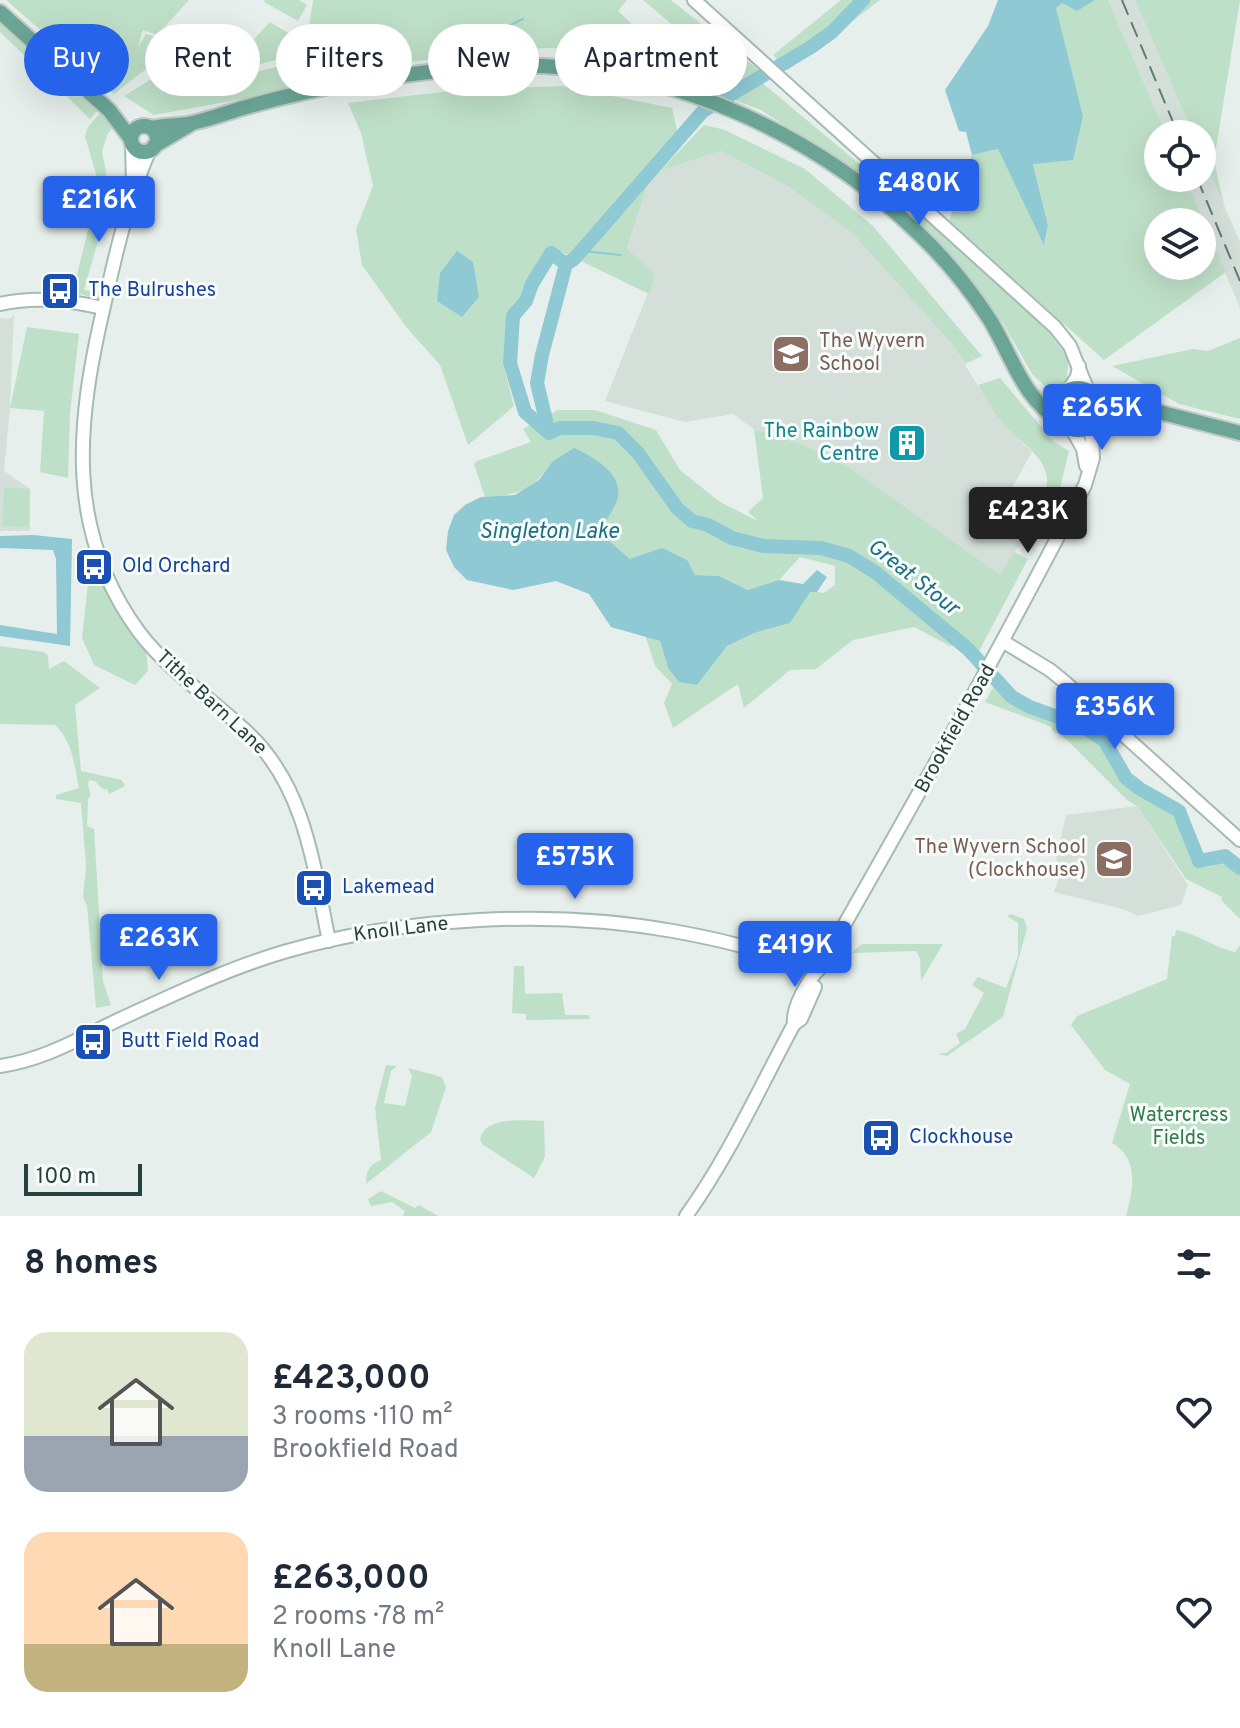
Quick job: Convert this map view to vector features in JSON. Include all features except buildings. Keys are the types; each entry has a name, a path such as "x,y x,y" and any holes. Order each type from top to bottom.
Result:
{"main road":[{"path":"0,12 109,110 138,150 152,148 191,124"},
{"path":"132,142 135,129 191,124 254,105 355,82 484,67 545,66 638,79 731,110 785,136 844,172 919,233 951,267 979,304 1024,385 1041,408 1067,426 1082,430 1117,412 1152,411"},
{"path":"109,110 148,127 156,138 152,148"},
{"path":"1024,385 1048,397 1075,389 1240,433"},
{"path":"1090,393 1099,407 1093,424"},
{"path":"1065,394 1058,409 1067,426"}],"street":[{"path":"694,0 1055,327 1070,346 1090,393"},
{"name":"Tithe Barn Lane","path":"132,142 133,188"},
{"name":"Tithe Barn Lane","path":"152,148 133,188 86,388 83,467 87,511 105,572 139,632 164,661 253,738 284,780 308,840 329,941"},
{"path":"0,304 60,299 103,308"},
{"path":"1065,394 1077,377 1079,366"},
{"name":"Brookfield Road","path":"686,1216 737,1137 794,1024 793,1016 812,976 819,969 984,678 1085,485 1093,458 1093,424"},
{"path":"1067,426 1085,455 1085,485"},
{"path":"1004,642 1066,683 1240,840"},
{"name":"Knoll Lane","path":"0,1066 60,1050 206,980 264,959 365,933 419,926 573,919 630,924 708,938 758,950 804,968 819,969"}],"shaded area":[{"path":"1108,0 1135,0 1187,120 1160,120"},
{"name":"The Wyvern School","path":"721,151 789,187 853,234 952,344 999,420 1032,452 995,518 1025,535 1000,576 849,467 807,446 754,429 733,414 685,422 605,401 655,275 627,248 651,174"},
{"path":"1216,186 1240,242 1240,308 1216,251 1216,208 1198,208 1191,192 1216,192"},
{"path":"14,314 4,471 30,489 30,531 0,531 0,318 10,319"},
{"name":"The Wyvern School (Clockhouse)","path":"1137,806 1188,885 1181,905 1138,916 1126,910 1054,892 1060,875 1056,857 1066,815"}],"green space":[{"path":"6,0 189,0 167,24 145,24 138,47 145,36 145,70 129,82 129,24 34,24"},
{"path":"265,0 299,0 307,5 298,21"},
{"path":"313,0 627,0 618,11 632,24 555,24 555,48 539,48 539,24 428,24 428,60 412,62 412,24 309,24"},
{"path":"643,0 671,0 701,24 671,24"},
{"path":"841,0 880,0 788,70 773,55"},
{"path":"1095,0 1108,0 1160,120 1144,120 1144,192 1191,192 1198,208 1144,208 1144,280 1215,280 1104,360 949,221 972,155 998,149 1045,243 1048,226 1033,163 1083,116 1055,8 1062,2 1077,10"},
{"path":"1135,0 1240,0 1216,149 1216,120 1187,120"},
{"path":"0,21 24,43 24,55 0,32"},
{"path":"270,22 276,26 276,60 260,64 260,33"},
{"path":"747,61 760,71 761,82 953,242 1042,323 1069,359 1066,383 1050,391 1032,374 1003,323 948,252 893,195 761,110 724,96 747,96"},
{"path":"276,67 276,92 260,96 260,71"},
{"path":"145,83 145,96 259,96 154,115 124,96 129,96 129,93"},
{"path":"555,86 555,96 613,96 672,108 677,130 646,167 651,174 627,248 655,275 649,294 552,247 508,317 503,364 514,406 468,445 440,365 407,328 362,265 356,229 373,186 361,133 348,103 428,94 539,96 539,87"},
{"path":"66,96 81,96 97,111 90,119"},
{"path":"101,112 114,126 107,135 102,152 106,171 104,220 84,290 99,293 90,297 77,293 74,287 99,185 85,136 88,127"},
{"path":"704,125 725,130 805,169 873,226 982,356 965,364 952,344 853,234 789,187 721,151 660,171"},
{"path":"1216,170 1224,205 1216,186"},
{"path":"1216,249 1226,272 1216,279"},
{"path":"27,327 79,334 70,413 68,478 40,472 44,411 10,408"},
{"path":"1240,338 1240,419 1179,404 1112,366 1193,349 1208,351"},
{"path":"1000,378 1054,442 1069,451 1056,504 1042,501 1047,475 1042,464 998,418 978,385"},
{"path":"558,410 595,410 656,430 680,470 720,502 758,521 748,512 763,498 754,429 807,446 849,467 1000,575 1014,552 1028,559 978,653 948,645 914,627 853,640 816,669 790,670 744,708 738,684 673,728 664,703 672,684 655,666 645,635 660,641 668,668 697,685 727,646 754,633 790,623 810,591 824,593 835,585 835,566 800,557 779,580 748,590 719,576 695,575 630,559 599,532 552,462 524,490 485,497 474,464 531,442 523,429"},
{"path":"4,487 30,489 29,527 2,526"},
{"path":"90,565 146,649 148,671 135,685 94,665 82,638"},
{"path":"0,646 44,652 48,656 49,669 64,661 100,688 75,705 81,771 122,780 125,786 109,794 95,781 89,780 88,785 91,796 88,799 87,826 94,829 103,981 111,1005 96,1008 87,905 83,898 86,866 81,803 56,799 56,795 79,788 72,754 66,739 55,725 0,724"},
{"path":"995,684 1013,703 1100,741 1126,784 1139,794 1163,804 1179,817 1195,864 1208,867 1227,863 1233,866 1240,873 1240,919 1221,900 1222,897 1186,879 1137,806 1127,800 1052,727 985,702"},
{"path":"1011,914 1024,919 1027,928 1003,1017 947,1056 938,1054 946,1053 960,1043 956,1034 965,1029 984,993 972,985 978,977 1006,988 1018,956 1018,923 1007,916"},
{"name":"Watercress Fields","path":"1176,930 1235,952 1240,945 1240,1216 1126,1216 1132,1186 1131,1166 1121,1150 1112,1143 1130,1084 1105,1070 1071,1025 1077,1016 1167,979 1172,936 1175,936"},
{"path":"863,944 943,944 921,981 920,958 916,951 852,953"},
{"path":"514,966 524,966 525,994 562,993 565,1015 589,1015 590,1019 526,1020 526,1014 512,1013"},
{"path":"386,1065 397,1066 391,1071 384,1103 405,1106 412,1076 408,1068 442,1077 446,1087 431,1132 366,1184 369,1169 381,1160 375,1108"},
{"path":"544,1121 545,1157 534,1178 482,1144 480,1139 484,1131 498,1123"},
{"path":"381,1191 415,1208 419,1205 438,1216 403,1216 405,1211 392,1202 371,1206 368,1199"}],"water":[{"path":"998,0 1095,0 1077,11 1062,3 1056,8 1083,116 1073,160 1033,164 1048,226 1044,245 998,149 972,155 966,132 959,131 945,90 988,26"},
{"path":"457,251 473,262 479,297 462,317 437,301 440,273"},
{"name":"Singleton Lake","path":"574,448 599,462 613,476 618,493 616,503 599,532 630,559 662,548 687,560 695,575 719,576 748,590 779,580 803,584 817,570 827,577 817,592 810,592 790,623 754,633 727,646 697,685 679,682 668,668 660,641 611,627 589,594 556,581 513,590 467,580 454,567 446,550 454,515 481,497 515,495 539,480 552,462"},
{"path":"0,536 72,539 70,646 0,636 0,625 57,634 56,559 53,550 0,548"}],"waterway":[{"name":"Great Stour","path":"863,0 832,32 811,47 703,111 574,259 566,264 551,253 532,284 526,301 513,316 510,363 525,412 549,433 560,428 593,428 618,433 638,453 677,508 692,521 708,525 732,538 763,546 821,548 849,556 875,572 968,649 1012,697 1080,725 1104,740 1126,778 1179,811 1199,861 1225,856 1240,868"},
{"path":"513,24 523,19"},
{"path":"574,259 583,251 620,255"},
{"path":"549,433 537,383 566,264"}],"railway":[{"path":"1122,0 1172,120"},
{"path":"1203,192 1240,281"}],"place":[{"name":"The Bulrushes","path":"60,291"},
{"name":"The Wyvern School","path":"791,354"},
{"name":"The Rainbow Centre","path":"907,443"},
{"name":"Old Orchard","path":"94,567"},
{"name":"The Wyvern School (Clockhouse)","path":"1114,859"},
{"name":"Lakemead","path":"314,888"},
{"name":"Butt Field Road","path":"93,1042"},
{"name":"Clockhouse","path":"881,1138"}]}
